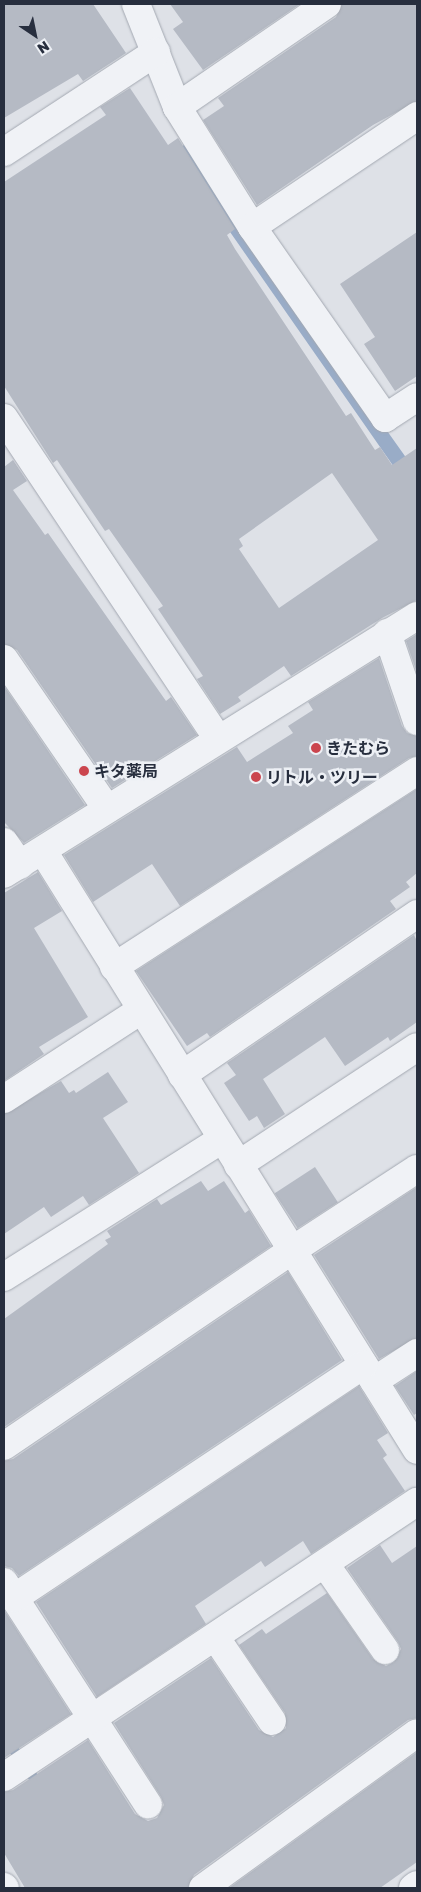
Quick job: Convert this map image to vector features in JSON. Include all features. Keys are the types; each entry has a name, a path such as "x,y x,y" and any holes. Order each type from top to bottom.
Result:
{"street":[{"path":"136,4 177,107 252,227 384,418 417,397"},
{"path":"177,107 327,4"},
{"path":"4,152 156,52"},
{"path":"252,227 417,116"},
{"path":"4,418 218,739"},
{"path":"4,842 12,870 387,633 417,616"},
{"path":"387,633 417,721"},
{"path":"4,659 107,809"},
{"path":"114,967 417,771"},
{"path":"42,851 417,1450"},
{"path":"182,1075 417,914"},
{"path":"4,1100 141,1010"},
{"path":"238,1165 417,1047"},
{"path":"4,1277 222,1139"},
{"path":"4,1446 291,1251 417,1169"},
{"path":"148,1804 9,1590 368,1373 417,1354"},
{"path":"4,1777 216,1638 417,1502"},
{"path":"325,1564 385,1650"},
{"path":"216,1638 272,1721"},
{"path":"203,1888 417,1733"}],"water":[{"path":"184,145 417,473 417,500 184,166 99,212 4,272 4,254"}],"building":[{"path":"4,4 93,4 126,53 83,81 78,74 4,118"},
{"path":"170,4 300,4 203,70 173,29 183,22"},
{"path":"342,4 417,4 417,101 373,125 257,205 203,120 224,106 218,98 336,17"},
{"path":"130,88 168,145 178,138 235,229 227,235 235,249 346,416 351,413 375,450 380,447 392,465 417,448 417,600 382,618 291,676 284,666 238,697 241,701 220,714 197,679 203,676 158,609 163,606 109,529 105,531 57,460 53,463 4,386 4,182 106,115 100,107","holes":["332,473 378,540 279,608 239,549 243,546 239,539"]},
{"path":"417,232 417,376 395,391 364,344 375,337 340,284"},
{"path":"13,460 27,481 13,490 45,535 48,533 166,701 171,697 197,735 112,788 17,650 4,644 4,467"},
{"path":"417,634 417,673 406,641"},
{"path":"379,658 402,726 407,733 417,736 417,756 409,758 180,906 152,864 93,902 64,855 237,747 247,762 293,733 288,726 313,710 308,702"},
{"path":"4,686 85,805 24,843 4,822"},
{"path":"417,789 417,873 406,882 410,887 390,901 396,909 210,1037 207,1033 187,1046 136,971"},
{"path":"38,872 62,911 34,928 88,1017 39,1047 44,1054 4,1081 4,893"},
{"path":"414,935 417,941 417,1022 390,1041 388,1037 345,1066 325,1037 263,1079 285,1114 264,1128 257,1116 249,1121 224,1083 236,1075 227,1063"},
{"path":"108,1072 128,1102 103,1118 139,1173 89,1205 83,1196 51,1217 44,1207 4,1234 4,1114 61,1081 69,1093 74,1090 76,1093"},
{"path":"315,1167 338,1202 298,1228 275,1193"},
{"path":"201,1181 208,1191 224,1181 245,1213 249,1210 271,1246 4,1427 4,1319 108,1244 105,1240 111,1237 107,1231 157,1199 161,1205"},
{"path":"417,1187 417,1338 379,1359 314,1255"},
{"path":"288,1272 342,1360 19,1576 12,1568 4,1566 4,1461 13,1459"},
{"path":"417,1371 417,1413 414,1415 395,1386"},
{"path":"359,1386 388,1433 377,1440 387,1455 383,1458 405,1491 311,1554 303,1541 265,1567 261,1561 195,1606 206,1624 97,1697 36,1602"},
{"path":"380,1545 392,1563 417,1546 417,1718 408,1720 194,1875 188,1888 25,1888 4,1853 4,1792 13,1790 88,1740 135,1814 148,1821 157,1818 164,1805 161,1797 114,1723 211,1658 259,1730 273,1737 286,1728 285,1713 239,1645 262,1629 266,1634 327,1593 373,1659 386,1666 394,1662 401,1649 398,1642 347,1568"},
{"path":"4,1610 71,1714 4,1758"},
{"path":"417,1752 417,1862 380,1888 229,1888"}],"waterway":[{"path":"4,1736 41,1788"}],"place":[{"name":"きたむら","path":"316,748"},
{"name":"キタ薬局","path":"84,771"},
{"name":"リトル・ツリー","path":"256,777"}]}
